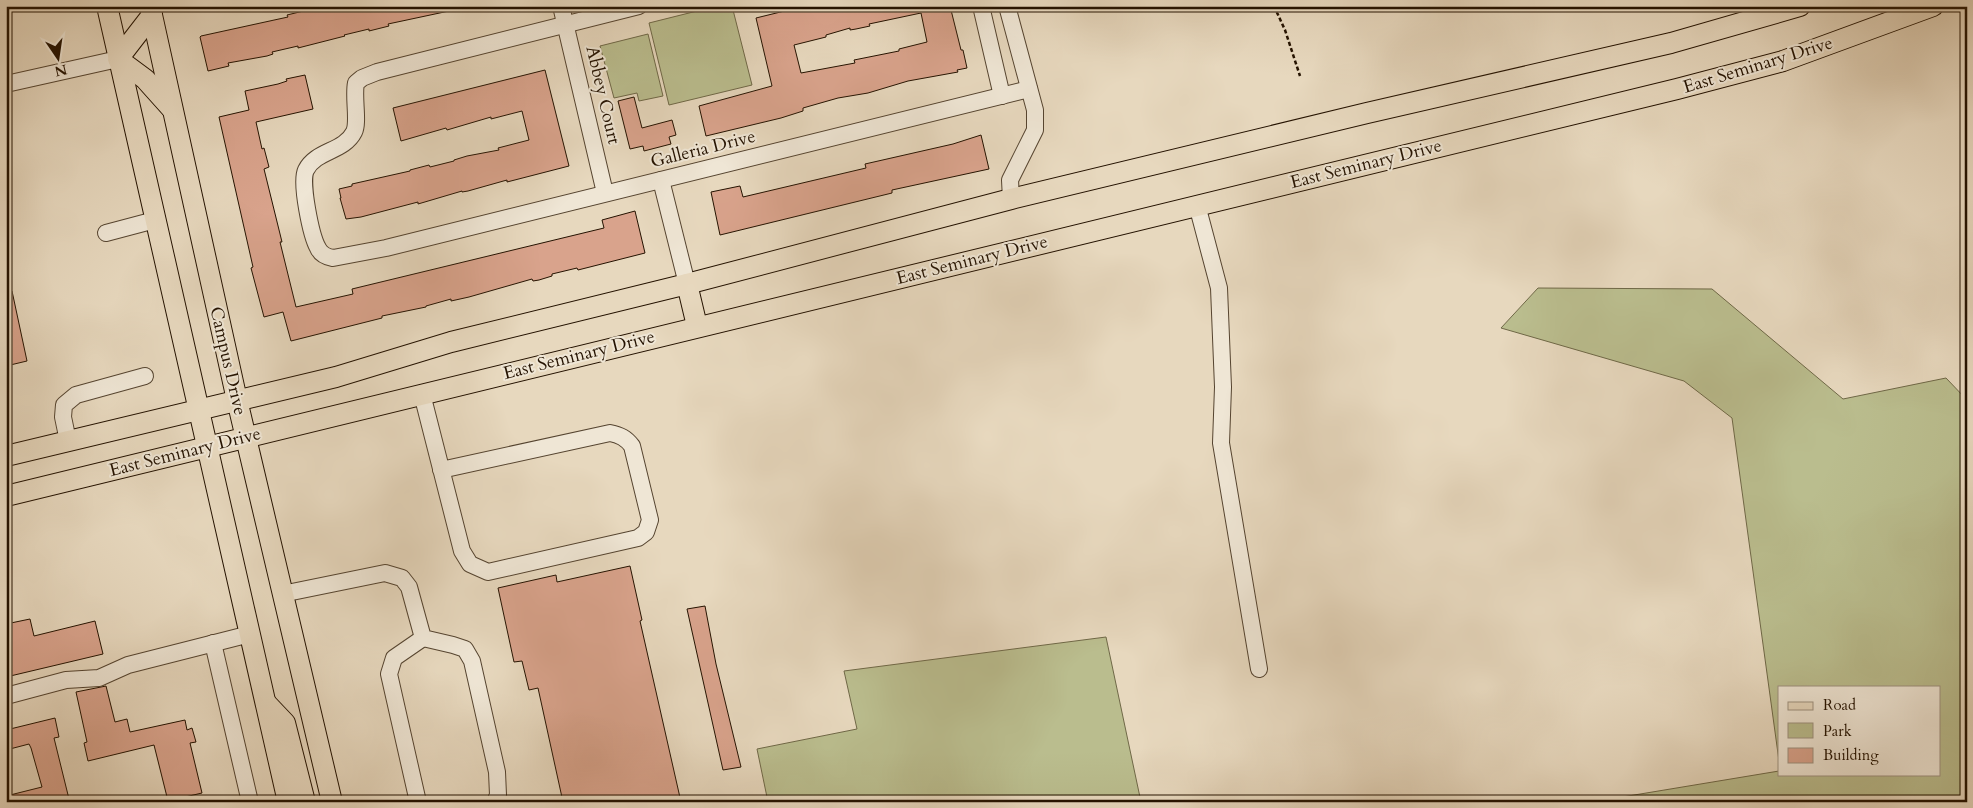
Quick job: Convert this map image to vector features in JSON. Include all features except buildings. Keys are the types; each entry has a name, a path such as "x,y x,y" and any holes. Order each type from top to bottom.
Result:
{"main road":[{"path":"106,6 265,702 285,723 289,801"},
{"path":"6,456 336,377 450,342 687,284 1011,199 1358,115 1671,43 1800,6"},
{"name":"East Seminary Drive","path":"6,496 697,326 1677,89 1783,61 1933,6"},
{"path":"118,59 151,11"},
{"name":"Campus Drive","path":"151,11 237,400 332,802"},
{"path":"118,59 145,79 173,111"},
{"path":"687,284 697,326"}],"lane":[{"name":"Abbey Court","path":"561,6 606,193"},
{"path":"565,24 638,6"},
{"path":"981,6 1002,96"},
{"path":"1007,6 1035,110 1036,130 1010,180 1011,199"},
{"name":"Galleria Drive","path":"565,24 377,72 362,78 356,83 354,94 356,119 354,132 344,144 320,156 311,164 306,170 304,178 309,223 318,250 326,257 333,258 386,248 1029,89"},
{"path":"6,84 118,59"},
{"path":"661,180 687,284"},
{"path":"1197,205 1219,288 1222,367 1221,443 1259,669"},
{"path":"106,233 155,220"},
{"path":"68,441 63,416 64,405 76,395 144,376"},
{"path":"422,394 441,470 462,551 470,564 488,572 638,538 646,532 650,520 632,446 619,434 610,433 441,470"},
{"path":"282,594 385,573 402,578 409,587 423,638"},
{"path":"6,696 66,680 99,678 128,665 250,634"},
{"path":"418,802 389,674 394,658 423,638 465,649 472,662 497,772 498,795 495,802"},
{"path":"213,643 250,802"}],"path":[{"path":"1274,6 1285,30 1300,76"}],"green space":[{"path":"717,6 732,6 752,85 669,105 649,23"},
{"path":"648,34 663,96 639,101 637,93 614,98 600,46"},
{"path":"1538,288 1712,289 1843,399 1946,378 1967,400 1967,802 1592,802 1778,771 1778,776 1940,776 1940,686 1778,686 1778,754 1732,418 1684,381 1501,328"},
{"path":"1106,637 1141,802 768,802 757,749 857,729 844,671"}]}
